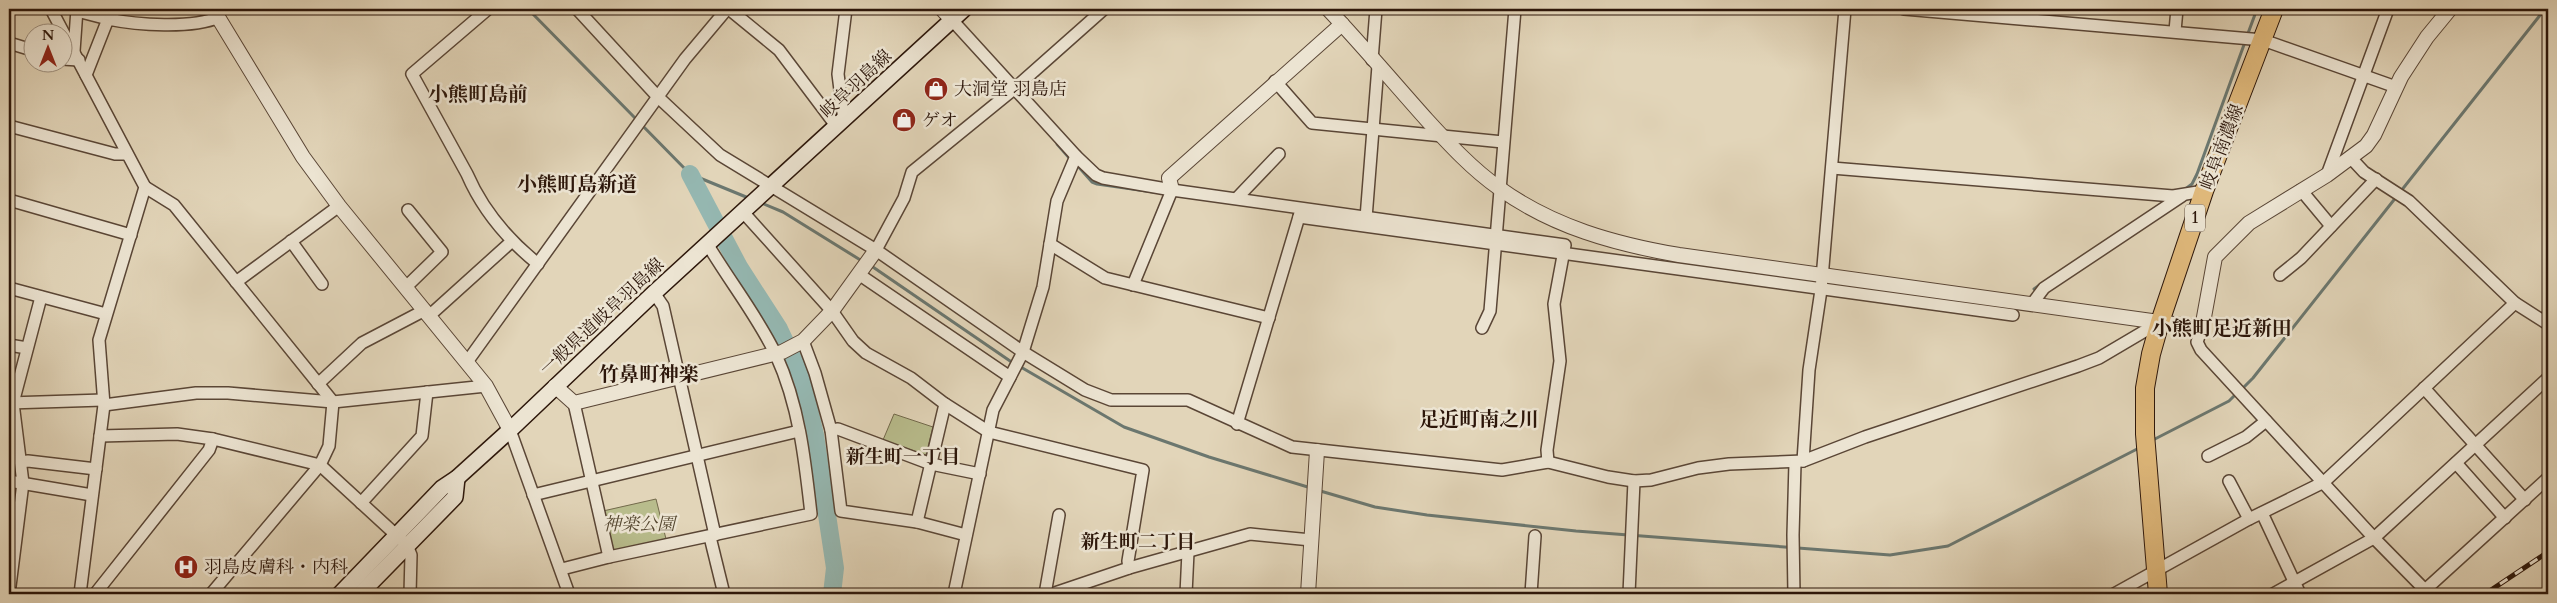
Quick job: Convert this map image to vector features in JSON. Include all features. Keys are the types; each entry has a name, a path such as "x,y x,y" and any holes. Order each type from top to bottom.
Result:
{"main road":[{"name":"岐阜羽島線","path":"769,189 841,124 947,14 964,9"},
{"name":"岐阜南濃線","path":"2157,571 2145,434 2145,388 2160,322 2196,192 2274,9"},
{"name":"一般県道岐阜羽島線","path":"340,594 401,540 454,497 457,478 654,293 769,189"},
{"name":"一般県道岐阜羽島線","path":"360,594 401,540"},
{"name":"1","path":"2157,571 2158,594"}],"street":[{"path":"51,9 145,187 174,205 333,402 329,446 320,465 211,594"},
{"path":"488,9 412,74 467,174 473,190 511,242 538,264"},
{"path":"577,9 658,97 720,156 769,189 875,253 1022,355 1085,390 1111,400 1188,400 1237,424 1292,447 1317,452 1502,470 1548,462 1634,481 1729,464 1799,462 2099,358 2160,322"},
{"path":"467,362 685,59 728,9 779,50 841,124"},
{"path":"841,124 838,74 846,9"},
{"path":"574,403 778,353 801,343 832,311 875,253 904,198 912,172 1014,88 1104,9"},
{"path":"1328,9 1442,136 1499,188 1549,218 1584,233 1628,246 1822,276 2202,328"},
{"path":"1366,218 1374,129 1376,9"},
{"path":"1482,328 1490,312 1515,9"},
{"path":"1794,594 1793,535 1799,462 1809,370 1821,290 1845,9"},
{"path":"1904,9 2262,40 2396,87"},
{"path":"2174,31 2176,9"},
{"path":"2327,175 2388,9"},
{"path":"2450,9 2427,37 2396,87 2374,135 2366,146 2327,175 2249,222 2215,257 2202,328 2197,342 2201,350 2253,407 2374,538 2427,592 2548,478"},
{"path":"77,56 77,10 131,24 172,24 216,13 288,134 339,206 486,386 510,430 570,594"},
{"path":"947,14 1076,156 1096,175 1103,178 1172,190 1237,198 1300,213 1496,240"},
{"path":"86,75 108,19"},
{"path":"1133,285 1172,190 1169,178 1275,81 1342,24"},
{"path":"9,43 22,47"},
{"path":"72,57 77,56"},
{"path":"1275,81 1312,123 1503,142"},
{"path":"9,126 115,154 127,154"},
{"path":"1237,198 1279,154"},
{"path":"954,594 993,410 1022,355 1043,287 1057,201 1076,156"},
{"path":"2350,158 2364,172 2409,201 2516,303 2548,324"},
{"path":"1832,168 2174,196 2196,192"},
{"path":"2280,275 2301,258 2376,179"},
{"path":"80,594 104,402 99,340 145,187"},
{"path":"2301,190 2331,226"},
{"path":"2032,304 2044,288 2196,192"},
{"path":"9,200 130,235"},
{"path":"236,282 339,206"},
{"path":"406,287 442,252 408,210"},
{"path":"744,210 832,311 853,341 866,353 911,378 945,404 989,432 1143,470 1128,568"},
{"path":"1300,213 1366,218 1564,253 2013,315"},
{"path":"1237,424 1300,213"},
{"path":"291,241 322,284"},
{"path":"318,384 362,343 427,313 511,242"},
{"path":"562,569 609,557 811,514 804,452 790,390 778,353 711,243"},
{"path":"1050,244 1105,278 1269,318"},
{"path":"1548,462 1547,450 1560,361 1554,304 1564,253"},
{"path":"862,273 1011,374"},
{"path":"9,288 106,314"},
{"path":"654,293 662,306 696,456 724,594"},
{"path":"9,594 12,541 23,483 11,403 41,296"},
{"path":"2114,594 2262,513 2324,482 2516,303"},
{"path":"801,343 815,373 831,430 841,511 917,522 966,535"},
{"path":"9,345 27,348"},
{"path":"2273,594 2297,589 2374,538 2548,378"},
{"path":"11,403 104,402 228,393 333,402 486,386"},
{"path":"555,386 574,403 609,557"},
{"path":"2424,388 2525,500"},
{"path":"361,503 422,436 427,392"},
{"path":"917,522 945,404"},
{"path":"2208,456 2246,437 2266,421"},
{"path":"831,430 838,429 931,464 980,474"},
{"path":"533,495 799,431"},
{"path":"100,436 177,434 213,439 320,465 401,540 411,555 410,594"},
{"path":"95,594 209,450 213,439"},
{"path":"1308,594 1317,452"},
{"path":"21,462 28,460 96,470"},
{"path":"2456,463 2506,518"},
{"path":"9,481 92,495"},
{"path":"1629,594 1634,481"},
{"path":"2229,481 2249,520"},
{"path":"2262,513 2297,589"},
{"path":"1045,594 1059,515"},
{"path":"1052,594 1073,590 1128,568 1250,534 1310,540"},
{"path":"1531,594 1535,536"},
{"path":"1186,594 1188,552"}],"green space":[{"path":"894,414 933,427 926,455 883,440"},
{"name":"神楽公園","path":"656,499 666,539 613,551 603,511"}],"waterway":[{"path":"528,9 690,174 751,199"},
{"path":"2247,36 2257,9"},
{"path":"2242,389 2253,378 2545,9"},
{"path":"2184,190 2192,184 2197,174 2245,42"},
{"path":"1057,144 1071,160"},
{"path":"1076,164 1092,182 1097,184 1153,192"},
{"path":"690,174 739,267 779,329 802,378 815,435 835,568 832,594"},
{"path":"759,202 783,212 862,261"},
{"path":"870,265 1013,363"},
{"path":"2034,289 2041,284"},
{"path":"1019,366 1124,427 1209,457 1311,488"},
{"path":"2151,441 2229,401 2237,393"},
{"path":"1317,490 1375,507 1427,515 1576,531 1890,555 1948,546 2141,447"}],"railway":[{"path":"2485,594 2548,552"}],"place":[{"name":"大洞堂 羽島店","path":"936,89"},
{"name":"ゲオ","path":"904,120"},
{"name":"羽島皮膚科・内科","path":"186,567"}],"district":[{"name":"小熊町島前","path":"478,94"},
{"name":"小熊町島新道","path":"577,184"},
{"name":"小熊町足近新田","path":"2222,328"},
{"name":"竹鼻町神楽","path":"649,374"},
{"name":"足近町南之川","path":"1479,419"},
{"name":"新生町一丁目","path":"903,457"},
{"name":"新生町二丁目","path":"1138,542"}]}
